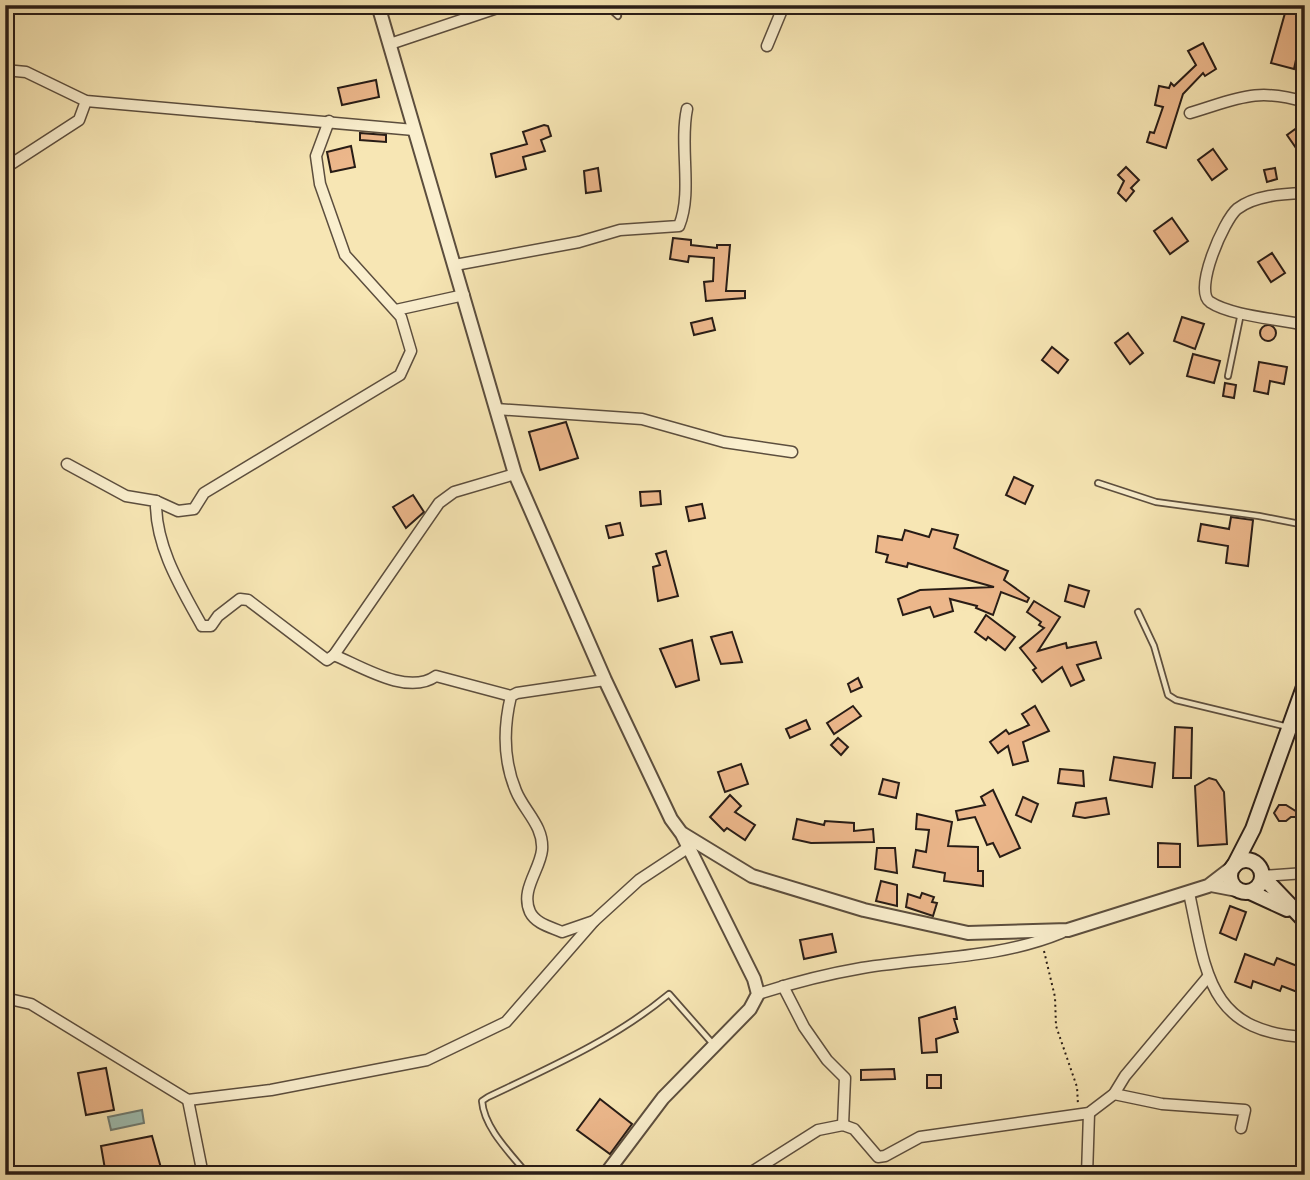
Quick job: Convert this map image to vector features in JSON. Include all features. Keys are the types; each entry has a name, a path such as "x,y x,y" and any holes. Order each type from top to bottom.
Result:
{"main road":[{"path":"1300,917 1243,891 1230,879 1252,829 1305,684"},
{"path":"1243,891 1256,889 1259,870 1252,829"},
{"path":"1234,866 1244,860 1259,870 1300,917"}],"street":[{"path":"378,5 515,474 605,680 671,819 689,847 754,979 758,994 750,1009 647,1117 605,1175"},
{"path":"390,44 506,5"},
{"path":"767,46 785,5"},
{"path":"5,70 26,72 86,101 414,130"},
{"path":"1190,113 1256,93 1277,94 1305,102"},
{"path":"5,168 79,120 86,101"},
{"path":"455,265 579,242 620,230 678,226 685,210 683,128 687,109"},
{"path":"67,464 126,496 156,501 178,511 194,509 204,493 400,375 411,351 401,317 345,255 320,184 316,156 330,121"},
{"path":"1305,192 1258,199 1239,207 1229,217 1205,276 1203,292 1208,301 1242,312 1305,325"},
{"path":"396,310 464,295"},
{"path":"496,409 642,419 724,442 792,452"},
{"path":"156,501 156,517 173,573 202,626 211,626 218,616 240,599 248,600 327,660 334,655 439,503 454,492 515,474"},
{"path":"334,655 407,683 423,683 436,676 511,696 605,680"},
{"path":"511,696 504,723 506,761 517,793 539,830 542,850 528,888 530,912 541,924 562,932 594,921"},
{"path":"682,834 752,876 864,910 968,933 1068,930"},
{"path":"5,998 31,1004 188,1100 271,1090 427,1060 506,1021 594,921 639,880 689,847"},
{"path":"758,994 861,968 984,954 1041,940 1211,885 1234,866"},
{"path":"1259,870 1305,873"},
{"path":"1211,885 1243,891"},
{"path":"1189,893 1208,978 1219,998 1236,1015 1273,1035 1305,1037"},
{"path":"747,1175 818,1129 843,1125 862,1136 878,1157 885,1156 920,1136 1084,1114 1114,1094 1125,1076 1208,978"},
{"path":"783,986 804,1027 827,1060 845,1078 843,1125"},
{"path":"1114,1094 1162,1104 1245,1110 1241,1128"},
{"path":"188,1100 203,1175"},
{"path":"1084,1114 1087,1175"}],"lane":[{"path":"606,5 618,16"},
{"path":"1228,376 1242,312"},
{"path":"1098,483 1156,502 1305,525"},
{"path":"1138,612 1154,646 1168,695 1176,700 1290,727"},
{"path":"528,1175 501,1142 482,1101 603,1040 640,1018 669,995 714,1045"}],"path":[{"path":"1041,940 1055,997 1056,1026 1084,1114"}],"shaded area":[{"path":"142,1110 144,1123 111,1130 108,1117"}],"building":[{"path":"1298,5 1305,5 1305,18 1294,69 1271,63 1287,6 1296,10"},
{"path":"1203,43 1216,69 1205,76 1203,73 1183,94 1166,148 1147,142 1150,132 1154,133 1163,107 1155,105 1159,86 1169,88 1171,83 1174,86 1196,65 1188,51"},
{"path":"376,80 379,97 342,105 338,88"},
{"path":"1305,122 1305,161 1287,135"},
{"path":"548,126 551,136 541,140 545,151 523,157 526,169 496,177 491,154 527,144 523,132"},
{"path":"360,133 386,135 386,142 360,140"},
{"path":"351,146 355,167 331,172 327,152"},
{"path":"1213,149 1227,169 1212,180 1198,160"},
{"path":"1126,167 1139,180 1131,188 1134,191 1126,201 1118,193 1124,181 1118,175"},
{"path":"598,168 601,191 586,193 584,171"},
{"path":"1275,168 1277,179 1267,182 1264,170"},
{"path":"1172,218 1188,241 1170,254 1154,231"},
{"path":"673,238 691,240 691,245 717,248 717,245 730,245 726,291 745,291 745,298 706,301 704,282 713,281 714,258 689,256 688,262 670,259"},
{"path":"1272,253 1285,273 1271,282 1258,262"},
{"path":"1182,317 1204,324 1195,349 1174,341"},
{"path":"712,318 715,330 694,335 691,323"},
{"path":"1268,325 1274,327 1274,339 1268,341 1262,339 1260,333 1262,327"},
{"path":"1128,333 1143,353 1130,364 1115,343"},
{"path":"1052,347 1068,360 1058,373 1042,360"},
{"path":"1193,354 1220,361 1214,383 1187,376"},
{"path":"1259,362 1287,367 1284,384 1270,381 1268,394 1254,391"},
{"path":"1225,383 1236,385 1234,398 1223,396"},
{"path":"566,422 578,458 540,470 529,432"},
{"path":"1014,477 1033,486 1025,504 1006,495"},
{"path":"660,491 661,504 641,506 640,492"},
{"path":"413,495 424,512 406,528 393,507"},
{"path":"702,504 705,518 689,521 686,507"},
{"path":"1231,517 1253,520 1248,566 1226,563 1228,546 1198,541 1201,524 1229,529"},
{"path":"620,523 623,535 609,538 606,526"},
{"path":"932,529 958,535 954,548 1008,571 1004,580 1029,598 1027,602 1001,592 993,615 976,608 977,606 950,599 953,611 934,617 930,607 903,615 898,599 920,590 994,587 908,563 907,567 886,562 888,555 876,552 878,536 902,540 905,530 929,537"},
{"path":"666,551 678,596 658,601 653,567 660,565 656,554"},
{"path":"1069,585 1089,591 1084,607 1065,601"},
{"path":"1034,601 1060,617 1038,651 1066,643 1067,648 1096,642 1101,658 1077,665 1084,680 1071,686 1062,667 1042,682 1033,670 1036,668 1020,648 1044,628 1039,625 1041,622 1027,612"},
{"path":"986,615 1015,637 1005,650 988,637 986,640 975,632"},
{"path":"732,632 742,662 721,664 711,637"},
{"path":"692,640 699,680 676,687 660,649"},
{"path":"858,678 862,687 851,692 848,684"},
{"path":"853,706 861,716 834,734 827,723"},
{"path":"1035,706 1049,731 1023,742 1028,761 1013,765 1008,746 998,753 990,742 1006,730 1009,734 1029,725 1022,714"},
{"path":"806,720 810,729 790,738 786,729"},
{"path":"1175,727 1192,728 1191,778 1173,778"},
{"path":"838,738 848,747 841,755 831,745"},
{"path":"1114,757 1155,763 1152,787 1110,780"},
{"path":"741,764 748,784 725,792 718,772"},
{"path":"1060,769 1083,771 1084,786 1058,783"},
{"path":"1209,778 1216,780 1224,792 1227,844 1198,846 1195,786"},
{"path":"883,779 899,783 896,798 879,794"},
{"path":"993,790 1020,848 1000,857 993,843 987,845 975,817 958,820 956,811 985,805 981,797"},
{"path":"730,795 741,806 735,812 755,825 745,840 727,828 724,831 710,817"},
{"path":"1023,797 1038,804 1031,822 1016,815"},
{"path":"1106,798 1109,814 1085,818 1073,816 1076,803"},
{"path":"1279,805 1286,805 1305,817 1291,817 1286,821 1279,821 1274,813"},
{"path":"917,814 952,822 948,846 978,847 978,871 983,871 983,886 944,881 945,873 913,867 916,850 926,852 929,830 916,829"},
{"path":"797,819 824,825 825,821 854,823 854,831 873,829 874,842 811,843 793,839"},
{"path":"1158,843 1180,844 1180,867 1158,867"},
{"path":"877,848 895,848 897,873 875,869"},
{"path":"881,881 897,885 897,906 876,901"},
{"path":"922,893 934,897 932,902 937,903 933,916 906,907 908,894 920,898"},
{"path":"1230,906 1246,912 1236,940 1220,933"},
{"path":"832,934 836,952 804,959 800,940"},
{"path":"1245,954 1274,965 1277,958 1305,969 1305,995 1282,986 1280,991 1253,981 1251,988 1235,982"},
{"path":"955,1007 957,1019 954,1019 958,1032 936,1039 937,1052 922,1053 919,1018"},
{"path":"106,1068 114,1110 86,1115 78,1073"},
{"path":"894,1069 895,1079 861,1080 861,1070"},
{"path":"927,1075 941,1075 941,1088 927,1088"},
{"path":"600,1099 632,1124 610,1154 577,1130"},
{"path":"152,1136 163,1175 106,1175 101,1146"}]}
